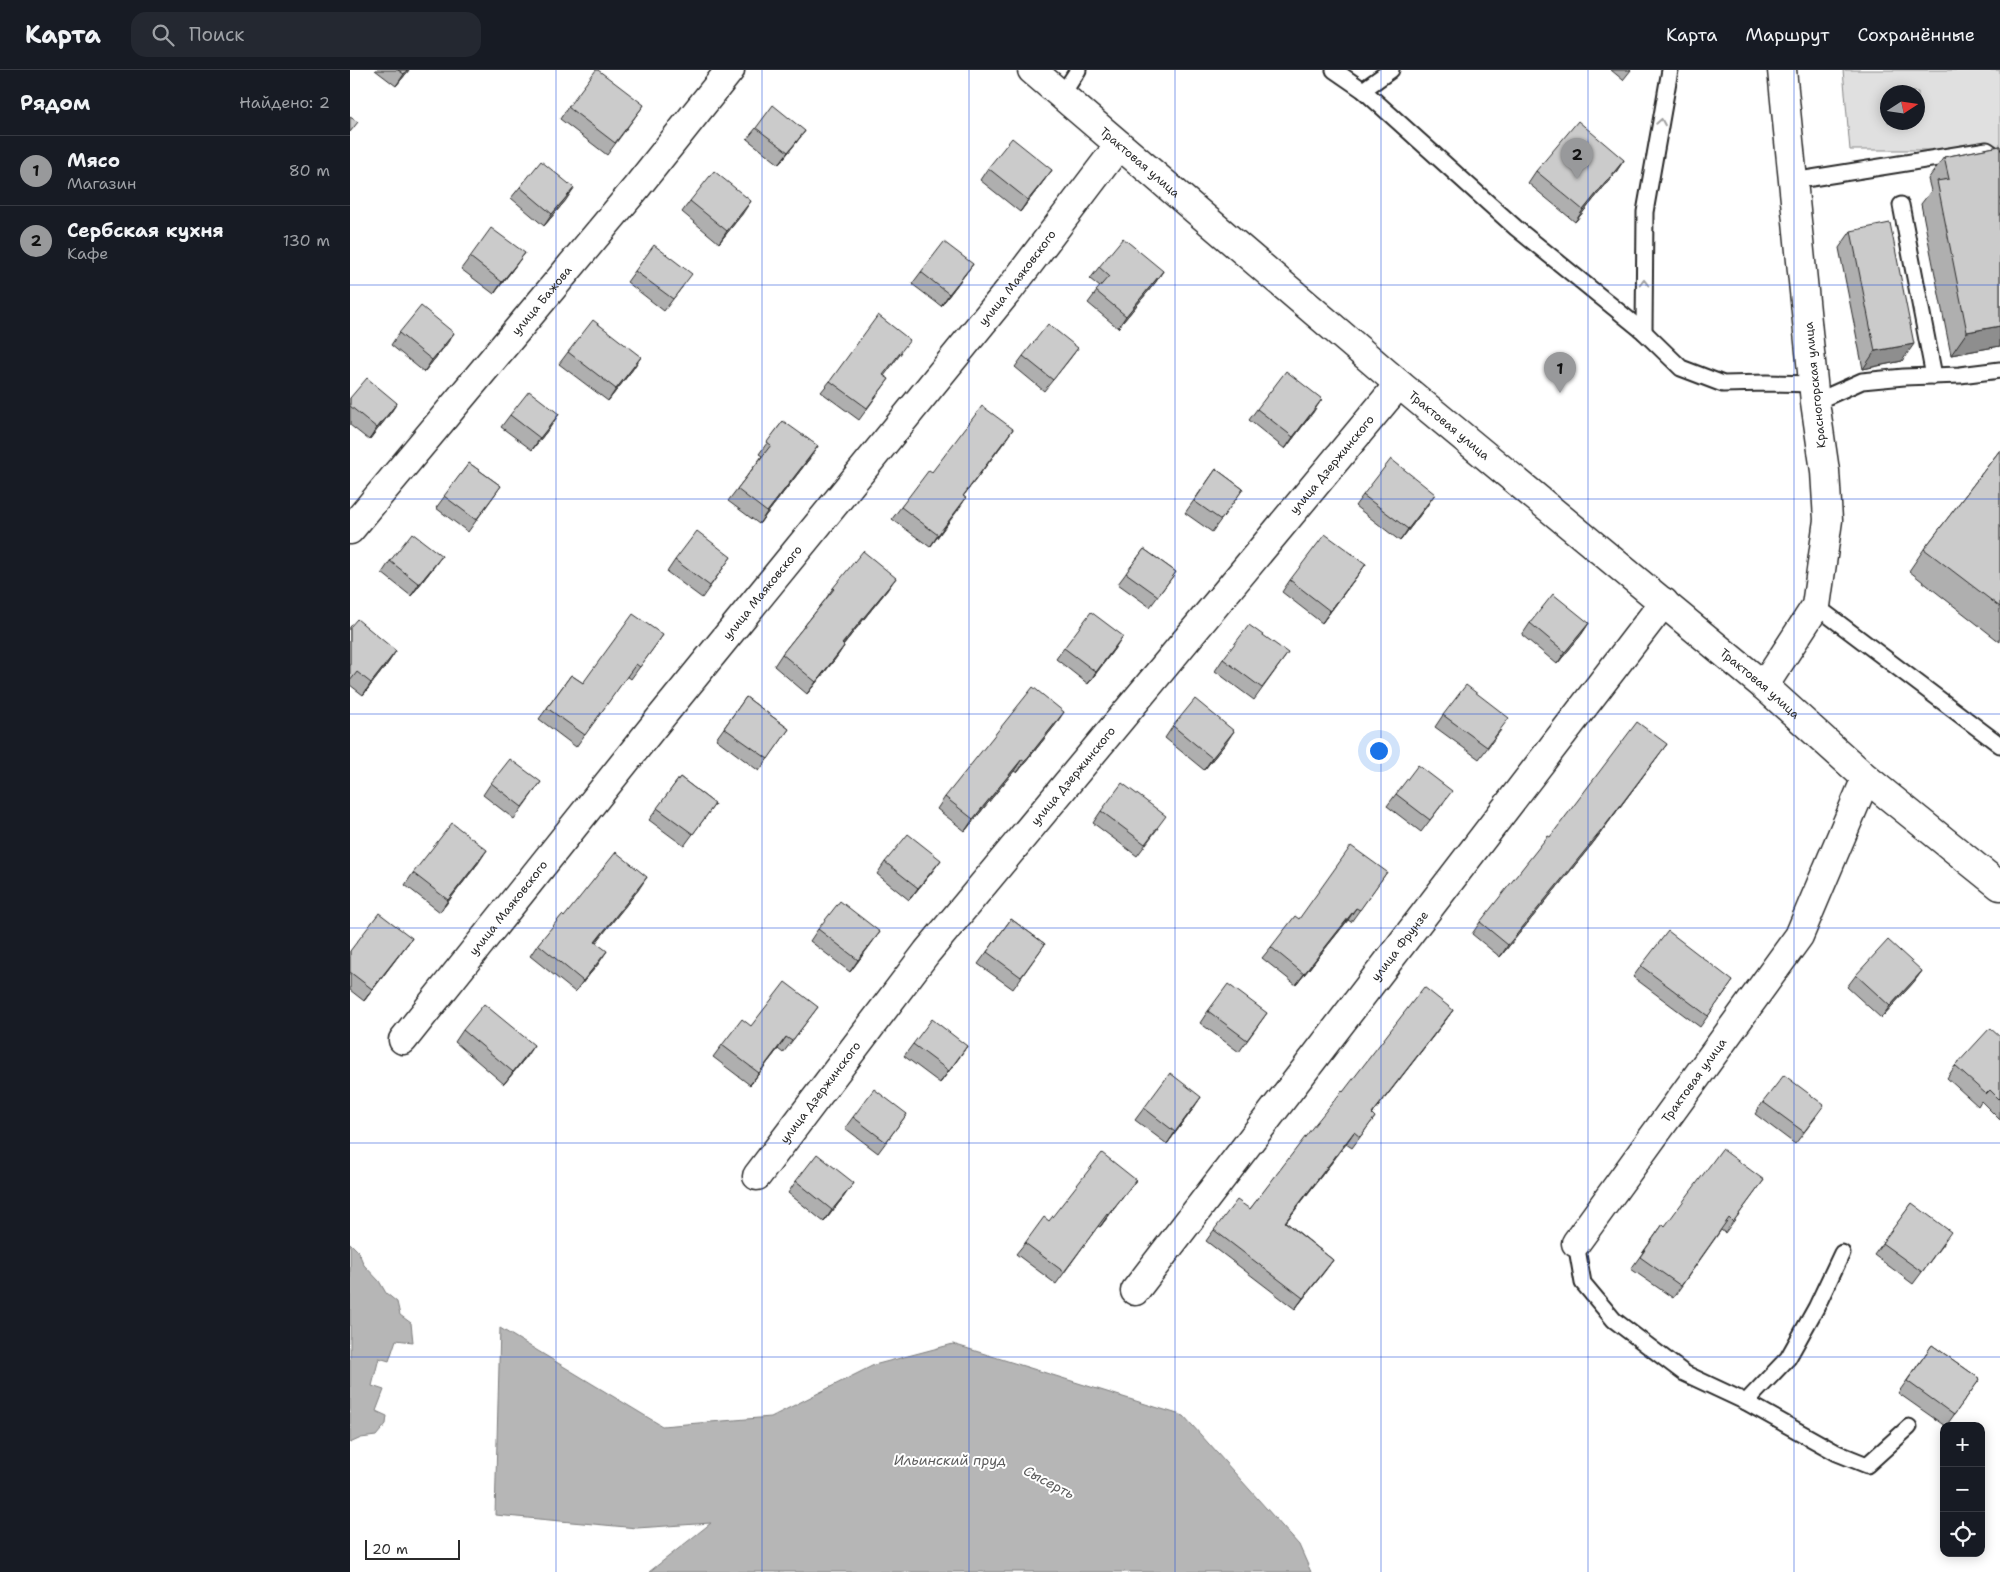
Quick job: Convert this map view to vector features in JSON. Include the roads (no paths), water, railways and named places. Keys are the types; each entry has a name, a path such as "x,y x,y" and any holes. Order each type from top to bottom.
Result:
{"street":[{"name":"улица Бажова","path":"350,530 636,188 730,70"},
{"name":"Трактовая улица","path":"1032,70 1399,384 1764,686 1866,778 2000,886"},
{"name":"Красногорская улица","path":"1764,686 1816,606 1828,520 1825,471 1814,393 1782,70"},
{"name":"улица Маяковского","path":"403,1040 653,728 1009,290 1119,144"},
{"name":"улица Дзержинского","path":"757,1176 927,952 1399,384"},
{"name":"улица Фрунзе","path":"1135,1290 1664,602"},
{"name":"Трактовая улица","path":"1576,1243 1799,936 1866,778"}],"lane":[{"path":"1062,95 1078,70"},
{"path":"1334,70 1363,90 1516,228 1644,332 1681,368 1722,384 1767,383 1814,393 1862,381 2000,370"},
{"path":"1363,90 1391,70"},
{"path":"1644,332 1644,212 1670,70"},
{"path":"1793,181 1987,150 2000,160"},
{"path":"1901,205 1934,376"},
{"path":"1816,606 2000,745"},
{"path":"1576,1243 1583,1283 1614,1320 1684,1373 1746,1402 1837,1452 1867,1465 1909,1427"},
{"path":"1746,1402 1788,1358 1816,1308 1842,1253"}],"water":[{"path":"350,1243 358,1251 364,1265 379,1281 386,1293 397,1302 400,1315 411,1323 413,1342 396,1340 389,1361 379,1358 372,1386 384,1390 376,1411 387,1416 386,1424 376,1436 361,1438 350,1443"},
{"name":"Ильинский пруд","path":"500,1328 662,1426 771,1417 874,1365 953,1344 1184,1416 1299,1545 1311,1572 649,1572 711,1523 637,1528 495,1515"}],"place":[{"name":"Сербская кухня","path":"1577,179"},
{"name":"Мясо","path":"1560,393"}],"water label":[{"name":"Сысерть","path":"1049,1482"}]}
